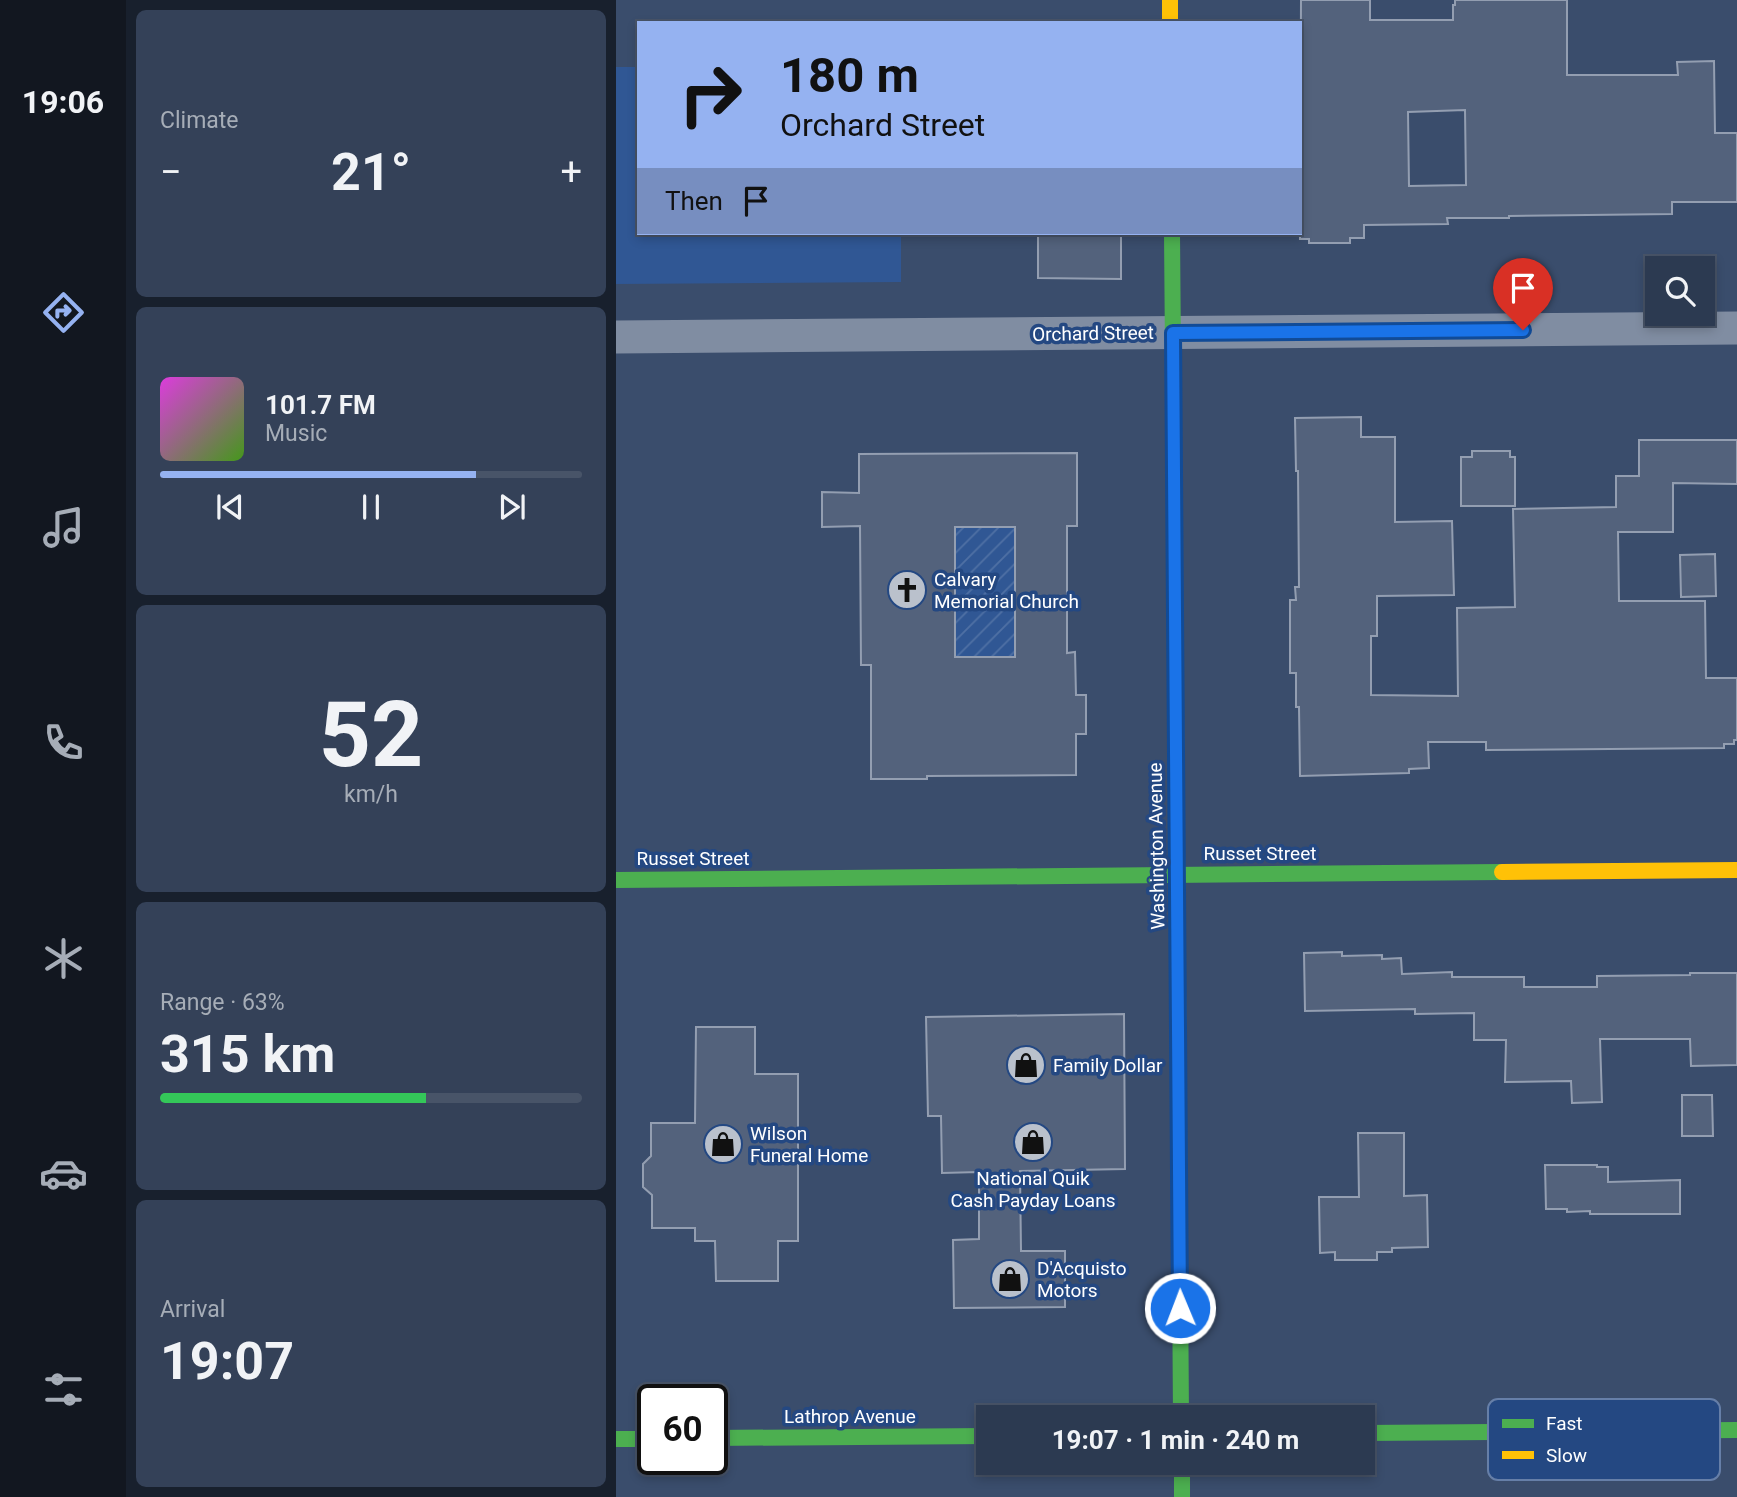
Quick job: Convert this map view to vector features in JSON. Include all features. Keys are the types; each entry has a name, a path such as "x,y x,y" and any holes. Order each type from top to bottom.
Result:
{"street":[{"path":"1170,0 1170,21"},
{"name":"Washington Avenue","path":"1172,235 1181,1405"},
{"name":"Orchard Street","path":"616,337 1737,328"},
{"name":"Russet Street","path":"616,880 1737,870"},
{"path":"1375,1433 1488,1432"},
{"name":"Lathrop Avenue","path":"728,1438 976,1436"},
{"path":"616,1439 637,1439"},
{"path":"1182,1475 1182,1497"}],"shaded area":[{"path":"616,67 637,67 637,235 901,235 901,282 616,284"},
{"path":"955,527 1015,527 1015,657 955,657"}],"building":[{"path":"1301,0 1370,0 1370,20 1453,20 1455,0 1567,0 1567,75 1678,75 1677,62 1714,61 1715,133 1737,133 1737,202 1672,202 1672,214 1447,218 1448,224 1364,225 1364,238 1350,238 1350,243 1309,243 1309,239 1300,239","holes":["1465,110 1466,185 1409,186 1408,112"]},
{"path":"1038,235 1121,235 1121,279 1038,278"},
{"path":"1361,417 1361,437 1395,437 1395,522 1452,521 1454,595 1377,596 1377,636 1371,636 1371,695 1458,696 1457,608 1515,607 1513,509 1616,507 1616,476 1639,476 1639,440 1737,440 1737,484 1673,483 1673,532 1618,532 1619,601 1705,601 1706,678 1737,678 1737,740 1734,740 1734,744 1724,744 1724,748 1486,750 1486,742 1428,742 1429,768 1409,769 1409,773 1300,776 1296,673 1290,673 1290,600 1296,600 1295,587 1299,587 1295,418"},
{"path":"1472,451 1510,451 1510,457 1515,457 1515,506 1461,506 1461,457 1472,457"},
{"name":"Calvary Memorial Church","path":"1077,453 1077,526 1067,526 1067,653 1075,652 1076,695 1086,695 1086,734 1076,734 1076,775 871,779 871,665 861,665 860,526 822,527 822,492 859,493 859,454","holes":["955,527 1015,527 1015,657 955,657"]},
{"path":"1715,554 1716,596 1681,597 1680,555"},
{"path":"1342,952 1342,956 1382,955 1382,959 1401,958 1402,974 1452,972 1452,977 1524,977 1524,987 1597,987 1597,976 1737,973 1737,1065 1691,1066 1690,1039 1600,1039 1602,1102 1572,1103 1571,1081 1505,1082 1506,1040 1474,1040 1474,1013 1415,1014 1415,1009 1305,1011 1304,953"},
{"path":"1124,1014 1125,1169 1020,1171 1021,1251 1065,1251 1065,1307 954,1308 953,1240 979,1239 979,1172 942,1173 941,1116 928,1116 926,1017"},
{"name":"Wilson Funeral Home","path":"696,1027 755,1027 755,1074 798,1074 798,1241 778,1241 778,1281 716,1281 715,1241 695,1241 695,1228 652,1228 652,1195 643,1187 643,1164 651,1156 651,1123 695,1123"},
{"path":"1682,1095 1712,1095 1713,1136 1682,1136"},
{"path":"1358,1133 1404,1133 1404,1196 1427,1195 1428,1247 1392,1248 1392,1252 1377,1252 1377,1260 1335,1260 1335,1252 1320,1253 1319,1197 1359,1197"},
{"path":"1545,1165 1608,1167 1608,1182 1680,1180 1680,1214 1590,1214 1590,1211 1546,1209"}],"traffic: fast":[{"path":"1172,235 1176,717"},
{"path":"616,880 1502,872"},
{"path":"1179,1126 1181,1405"},
{"path":"1720,1430 1737,1430"},
{"path":"1375,1433 1488,1432"},
{"path":"728,1438 976,1436"},
{"path":"616,1439 637,1439"},
{"path":"1182,1475 1182,1497"}],"traffic: slow":[{"path":"1170,0 1170,21"},
{"path":"1176,717 1179,1126"},
{"path":"1502,872 1737,870"}],"place":[{"name":"Calvary Memorial Church","path":"907,590"},
{"name":"Family Dollar","path":"1026,1065"},
{"name":"National Quik Cash Payday Loans","path":"1033,1142"},
{"name":"Wilson Funeral Home","path":"723,1144"},
{"name":"D'Acquisto Motors","path":"1010,1279"}],"route":[{"path":"1180,1308 1173,333 1523,330"}]}
